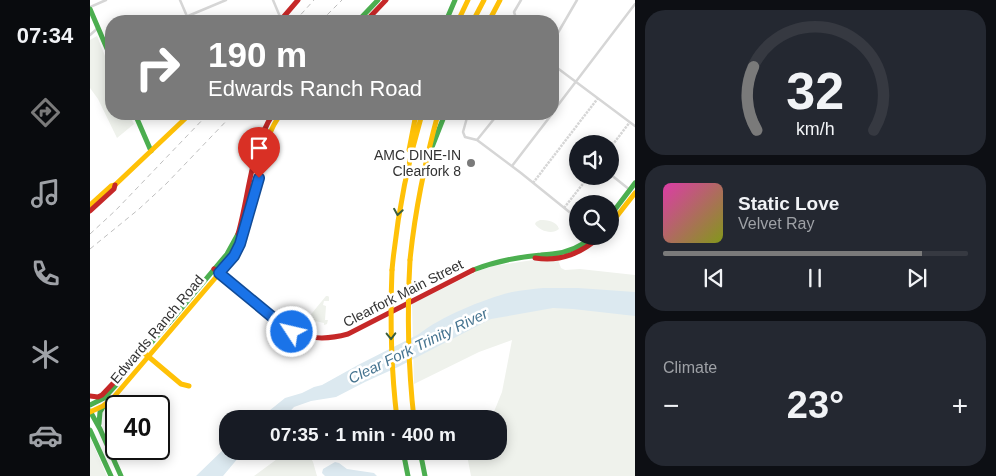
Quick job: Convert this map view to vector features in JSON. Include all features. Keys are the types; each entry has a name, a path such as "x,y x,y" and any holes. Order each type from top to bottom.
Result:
{"main road":[{"path":"284,15 298,0"},
{"path":"364,15 378,0"},
{"path":"372,15 386,0"},
{"path":"449,15 455,0"},
{"path":"461,15 468,0"},
{"path":"476,15 484,0"},
{"path":"492,15 500,0"},
{"path":"90,8 105,40"},
{"path":"138,120 151,151"},
{"path":"90,205 111,186 115,185 184,120"},
{"name":"Edwards Ranch Road","path":"116,395 170,332 227,254 238,233 258,146 269,120"},
{"name":"Edwards Ranch Road","path":"90,405 104,398 177,313 216,271 234,256 248,220 268,138 276,120"},
{"path":"396,410 391,344 392,270 396,228 415,120"},
{"path":"401,197 420,120"},
{"path":"413,410 407,345 407,300 410,260 415,215 424,168 436,120"},
{"path":"424,168 443,120"},
{"path":"619,211 635,184"},
{"path":"90,212 114,189 115,185"},
{"path":"619,206 632,191"},
{"path":"241,219 248,220"},
{"name":"Clearfork Main Street","path":"216,271 292,332 318,339 328,339 348,334 482,266 533,257 553,259 568,256 590,245"},
{"path":"170,332 177,318 177,313"},
{"path":"143,352 180,384 189,386"},
{"path":"90,396 102,395 126,371"},
{"path":"100,429 98,419 105,405"},
{"name":"Edwards Ranch Road","path":"90,412 105,405"},
{"path":"90,412 100,429 120,476"},
{"path":"90,431 111,476"},
{"path":"404,460 407,476"},
{"path":"422,460 425,476"}],"street":[{"path":"90,8 106,0"},
{"path":"180,0 187,15"},
{"path":"189,15 226,0"},
{"path":"273,0 278,15"},
{"path":"515,15 514,12 520,0"},
{"path":"559,31 577,0"},
{"path":"559,104 635,4"},
{"path":"90,35 98,28"},
{"path":"559,69 635,126"},
{"path":"466,120 463,132 466,138 477,140 569,212"},
{"path":"477,140 493,120"},
{"path":"512,166 547,120"},
{"path":"619,181 632,191"}],"shaded area":[{"path":"97,36 105,56 105,113 90,88 90,40"},
{"path":"108,120 132,120 134,124 117,138"},
{"path":"540,220 554,223 559,229 553,232 543,230 535,224"},
{"path":"533,260 558,260 561,268 565,270 580,269 635,275 635,476 471,476 468,460 507,460 507,410 495,410 502,392 512,340 479,352 414,384 412,304 478,271 493,266"},
{"path":"326,296 329,297 329,301 324,301 323,305 326,306 325,320 328,320 327,324 324,325 324,323 311,320 308,322 308,318"},
{"path":"90,437 107,476 90,476"},
{"path":"276,460 312,460 317,476 254,476"}],"water":[{"name":"Clear Fork Trinity River","path":"578,288 635,292 635,316 553,308 491,319 336,397 311,401 294,407 291,410 270,410 285,398 322,385 464,309 489,299 524,290"},
{"path":"219,454 219,460 236,460 223,476 196,476"},
{"path":"335,462 347,469 374,473 377,476 325,476 322,473 323,469"}],"tunnel":[{"path":"533,183 598,98"},
{"path":"619,136 630,122"},
{"path":"564,208 582,185"}],"railway":[{"path":"300,15 314,0"},
{"path":"327,15 342,0"},
{"path":"90,234 116,210 202,120"},
{"path":"90,249 166,184 227,120"}],"traffic: fast":[{"path":"364,15 378,0"},
{"path":"449,15 455,0"},
{"path":"90,9 105,44"},
{"path":"138,120 151,151"},
{"path":"432,147 443,120"},
{"path":"619,204 635,183"},
{"path":"90,405 104,398 117,384 126,371 227,254 238,234"},
{"path":"473,270 515,259 569,251 582,245"},
{"path":"99,424 100,412 103,407"},
{"path":"90,411 121,476"},
{"path":"90,430 111,476"},
{"path":"405,460 408,476"},
{"path":"422,460 425,476"}],"traffic: slow":[{"path":"461,15 468,0"},
{"path":"476,15 484,0"},
{"path":"492,15 500,0"},
{"path":"90,205 111,186 115,185 184,120"},
{"path":"90,412 103,406 113,398 234,256 240,246 248,223 268,138 277,120"},
{"path":"409,150 415,120"},
{"path":"392,270 403,191 420,120"},
{"path":"410,260 421,186 436,120"},
{"path":"619,213 635,193"},
{"path":"410,260 409,340 413,410"},
{"path":"392,270 393,382 396,410"},
{"path":"143,352 181,384 189,386"}],"traffic: jam":[{"path":"285,15 298,0"},
{"path":"372,15 386,0"},
{"path":"238,234 255,156 270,120"},
{"path":"90,211 114,189 115,185"},
{"path":"535,258 554,259 571,255 589,245"},
{"path":"214,269 288,328 308,337 320,338 348,334 473,270"},
{"path":"90,396 98,397 102,395 120,376"}],"place":[{"name":"AMC DINE-IN Clearfork 8","path":"471,163"}],"route":[{"path":"259,178 240,244 234,256 219,273 245,296 292,332"}]}
